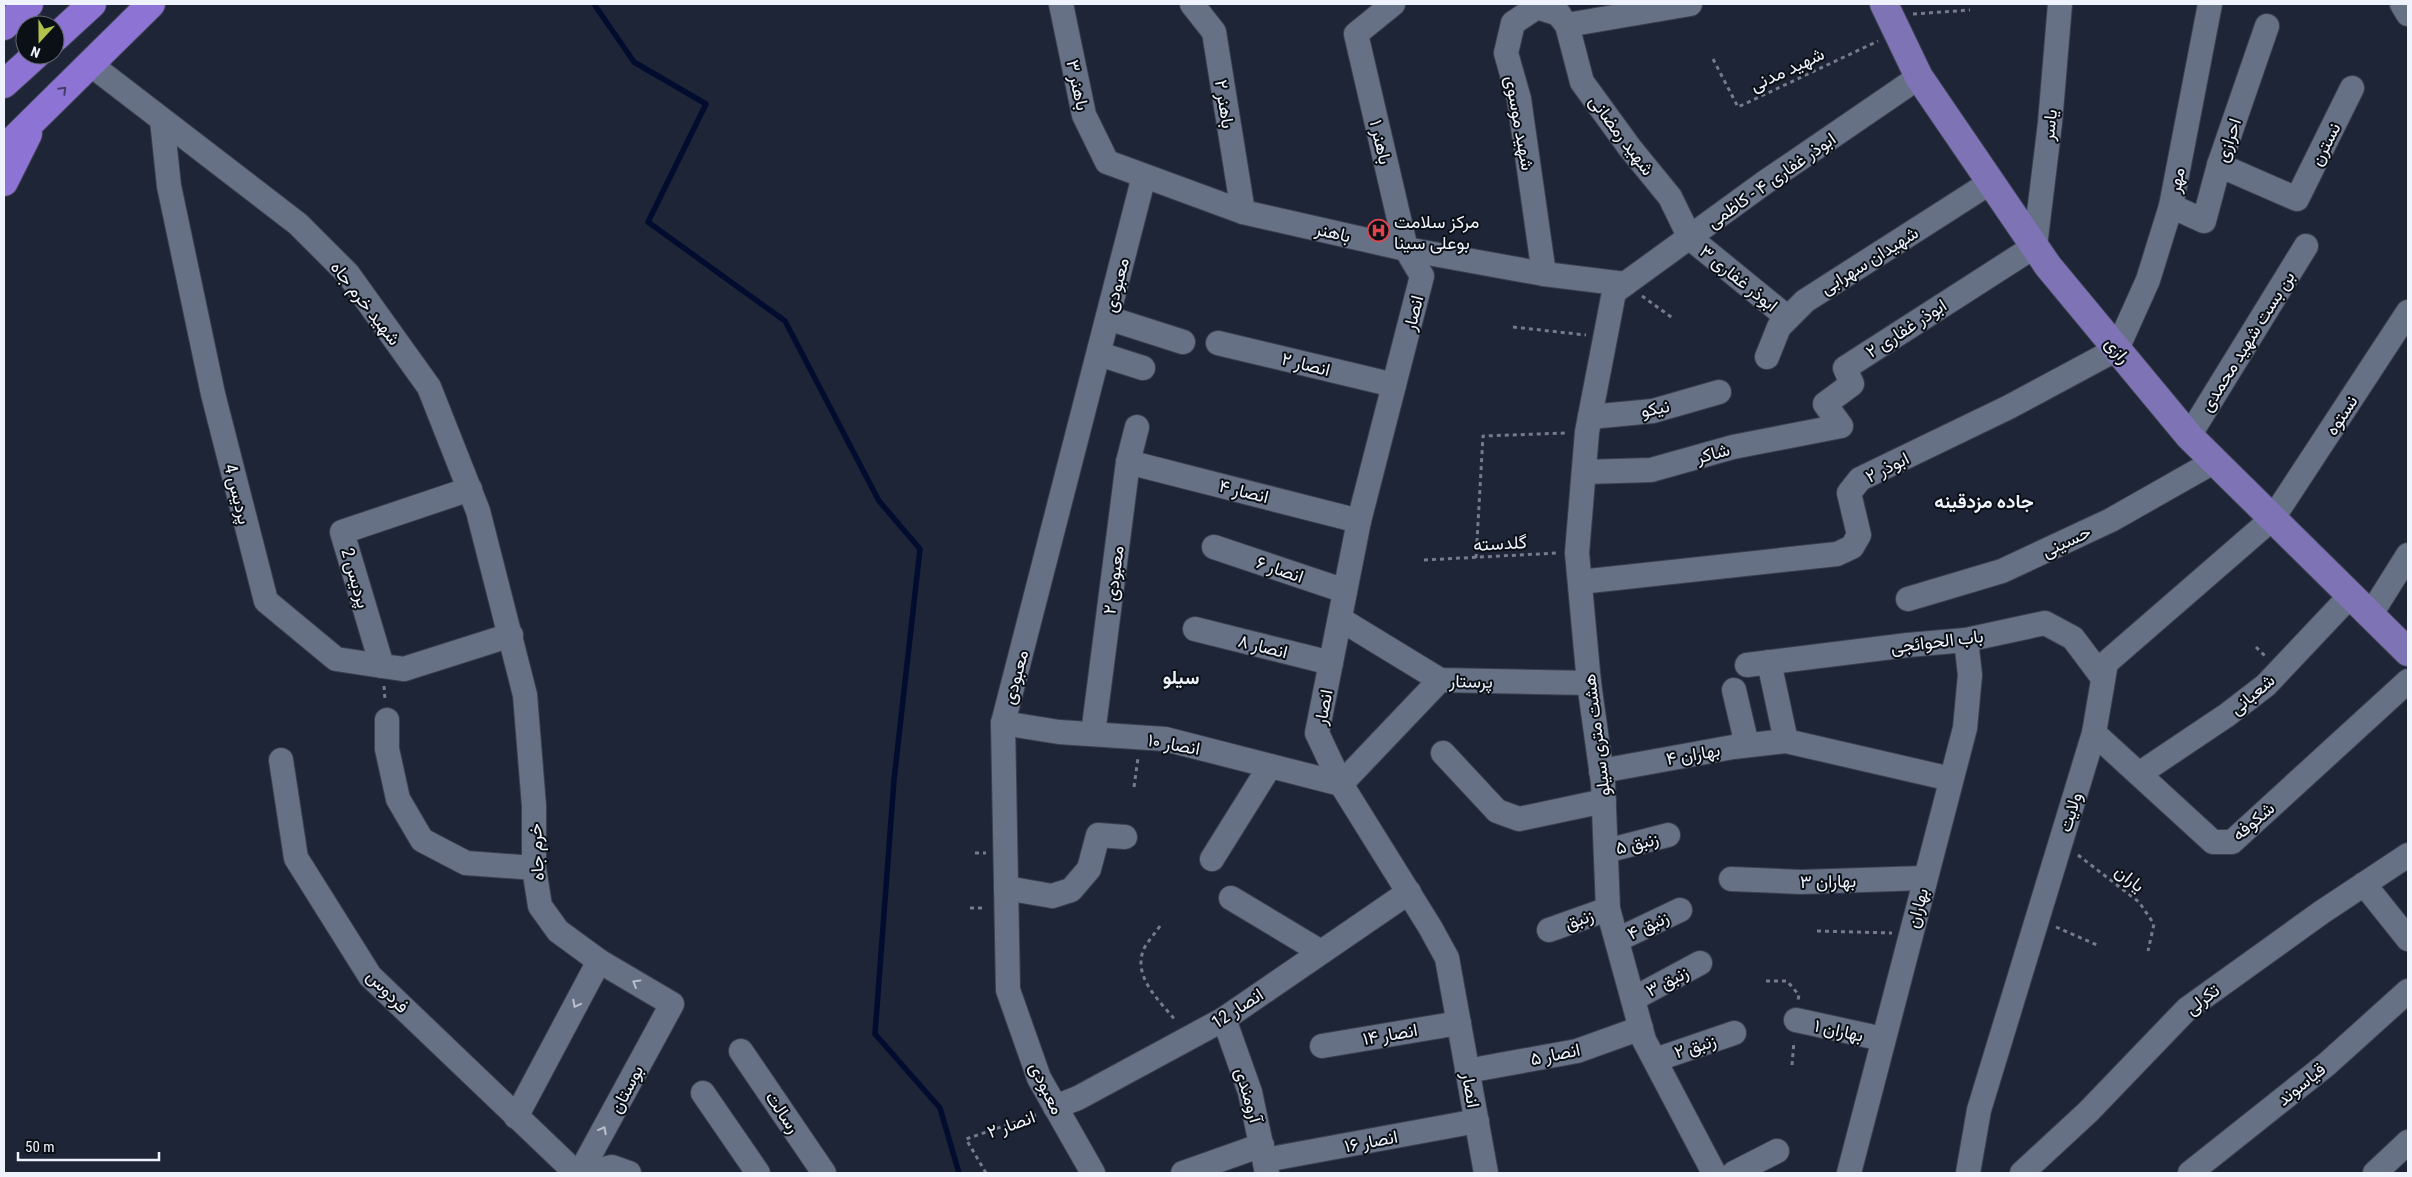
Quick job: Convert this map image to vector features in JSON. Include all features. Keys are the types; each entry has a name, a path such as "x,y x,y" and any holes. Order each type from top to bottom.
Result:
{"highway":[{"path":"65,29 92,4"},
{"path":"4,149 151,4"},
{"path":"4,26 19,8"},
{"path":"4,84 25,65"},
{"path":"4,182 36,117"}],"main road":[{"name":"رازی","path":"1890,17 1919,77 2048,266 2189,436 2408,652"}],"street":[{"name":"باهنر ۳","path":"1061,4 1084,115 1106,162"},
{"name":"باهنر ۲","path":"1192,4 1214,32 1243,212"},
{"name":"باهنر ۱","path":"1393,4 1356,34 1406,249"},
{"path":"1559,14 1690,4"},
{"name":"یاسر","path":"2035,246 2050,123 2060,4"},
{"name":"مهر","path":"2117,349 2148,280 2171,206 2210,4"},
{"path":"2402,4 2408,14"},
{"name":"شهید موسوی","path":"1544,274 1518,99 1506,53 1513,23 1538,7 1559,14"},
{"name":"شهید رمضانی","path":"1559,14 1582,82 1630,148 1670,197 1690,238"},
{"name":"احرازی","path":"2171,206 2204,221 2219,165 2267,26"},
{"name":"شهید خرم جاه","path":"90,64 298,224 348,274 429,387 478,511 511,635"},
{"name":"ابوذر غفاری ۴ - کاظمی","path":"1625,284 1764,183 1919,77"},
{"name":"نسترن","path":"2219,165 2297,199 2352,88"},
{"name":"پردیس 4","path":"162,120 169,186 213,394 266,601 336,659 382,666 404,669 511,635"},
{"name":"باهنر","path":"1106,162 1243,212 1406,249 1544,274 1625,284"},
{"name":"معبودی","path":"1093,1173 1039,1078 1008,990 1003,723 1144,176"},
{"name":"شهیدان سهرابی","path":"1767,357 1779,327 1805,301 1991,182"},
{"name":"ابوذر غفاری ۳","path":"1690,238 1788,318"},
{"name":"ابوذر غفاری ۲","path":"1841,426 1825,404 1852,384 1845,368 2035,246"},
{"name":"بن بست شهید محمدی","path":"2189,436 2306,246"},
{"name":"انصار","path":"1406,249 1422,276 1359,520 1317,733 1341,784 1447,958 1486,1173"},
{"name":"هشت متری سیلو","path":"1625,284 1614,292 1589,425 1577,552 1589,683 1604,801 1608,909 1641,1028 1655,1060 1714,1173"},
{"name":"نستوه","path":"2274,518 2408,312"},
{"path":"1108,318 1183,342"},
{"name":"انصار ۲","path":"1218,343 1394,386"},
{"name":"ابوذر ۲","path":"1580,582 1838,554 1852,547 1859,535 1849,492 1860,479 2009,407 2117,349"},
{"path":"1099,354 1144,368"},
{"name":"نیکو","path":"1589,425 1653,411 1719,392"},
{"name":"شاکر","path":"1584,472 1651,470 1732,447 1841,426"},
{"name":"معبودی ۲","path":"1093,734 1128,462 1137,427"},
{"name":"حسینی","path":"1908,599 2002,571 2111,520 2215,461"},
{"name":"انصار ۴","path":"1128,462 1359,520"},
{"name":"پردیس 2","path":"382,666 342,532 470,489"},
{"name":"ولایت","path":"1968,1173 1979,1110 2094,733 2106,663 2274,518"},
{"name":"انصار ۶","path":"1214,546 1345,591"},
{"path":"2371,614 2408,555"},
{"name":"شعبانی","path":"2139,774 2227,715 2266,684 2351,595"},
{"name":"پرستار","path":"1340,619 1440,680 1589,683"},
{"name":"باب الحوائجی","path":"1786,741 1758,663 1966,640 2045,623 2073,638 2103,678"},
{"name":"انصار ۸","path":"1195,629 1331,663"},
{"name":"خرم جاه","path":"511,635 525,695 534,806 534,868 540,906 558,931 599,961 672,1004"},
{"name":"بهاران","path":"1849,1173 1965,728 1970,674 1966,640"},
{"path":"1341,784 1440,680"},
{"name":"شکوفه","path":"2094,733 2213,842 2232,842 2408,681"},
{"path":"1734,690 1747,745"},
{"path":"387,720 387,749 398,799 422,840 466,863 534,868"},
{"name":"انصار ۱۰","path":"1003,723 1059,732 1166,739 1341,784"},
{"name":"بهاران ۴","path":"1601,771 1747,745 1786,741 1951,779"},
{"path":"1443,753 1497,811 1519,819 1604,801"},
{"name":"فردوس","path":"281,760 296,858 370,976 516,1117 578,1173"},
{"path":"1212,859 1270,766"},
{"path":"1006,888 1052,896 1071,890 1089,869 1098,835 1125,837"},
{"name":"زنبق ۵","path":"1606,851 1668,835"},
{"name":"تکرلی","path":"2022,1173 2088,1112 2187,1009 2322,912 2408,855"},
{"name":"بهاران ۳","path":"1731,879 1801,882 1925,878"},
{"path":"2364,884 2408,939"},
{"name":"انصار 12","path":"1056,1107 1078,1098 1224,1019 1408,892"},
{"path":"1231,898 1321,952"},
{"name":"زنبق","path":"1550,930 1608,909"},
{"name":"زنبق ۴","path":"1617,940 1680,910"},
{"path":"516,1117 599,961"},
{"name":"زنبق ۳","path":"1633,998 1700,963"},
{"name":"قیاسوند","path":"2190,1173 2327,1064 2408,991"},
{"name":"بوستان","path":"578,1173 672,1004"},
{"name":"آرومندی","path":"1224,1019 1250,1092 1265,1160"},
{"name":"۱ بهاران","path":"1796,1020 1883,1039"},
{"name":"انصار ۱۴","path":"1322,1046 1459,1023"},
{"name":"انصار ۵","path":"1468,1071 1577,1051 1641,1028"},
{"name":"زنبق ۲","path":"1655,1060 1734,1033"},
{"name":"رسالت","path":"741,1051 824,1173"},
{"path":"702,1093 758,1173"},
{"name":"انصار ۱۶","path":"1183,1173 1477,1121"},
{"path":"2375,1173 2408,1142"},
{"path":"1734,1173 1776,1152"},
{"path":"587,1173 612,1167 629,1173"}],"path":[{"path":"1890,17 1970,10"},
{"name":"شهید مدنی","path":"1713,59 1738,107 1890,17"},
{"path":"1625,284 1674,319"},
{"path":"1512,327 1605,338"},
{"path":"1476,558 1483,436 1589,425"},
{"name":"گلدسته","path":"1424,560 1577,552"},
{"path":"382,666 387,720"},
{"path":"1134,787 1142,738"},
{"name":"یاران","path":"2061,842 2139,902 2154,924 2148,952"},
{"path":"2037,919 2097,945"},
{"path":"1160,926 1144,947 1140,972 1148,987 1190,1037"},
{"path":"1817,931 1910,934"},
{"name":"انصار ۲","path":"986,1173 966,1139 997,1130 1056,1107"}],"waterway":[{"path":"594,4 634,62 706,104 648,222 785,321 879,501 920,549 894,780 875,1034 940,1108 959,1173"}],"place":[{"name":"مرکز سلامت بوعلی سینا","path":"1378,231"}],"district":[{"name":"جاده مزدقینه","path":"1984,501"},
{"name":"سیلو","path":"1181,677"}]}
